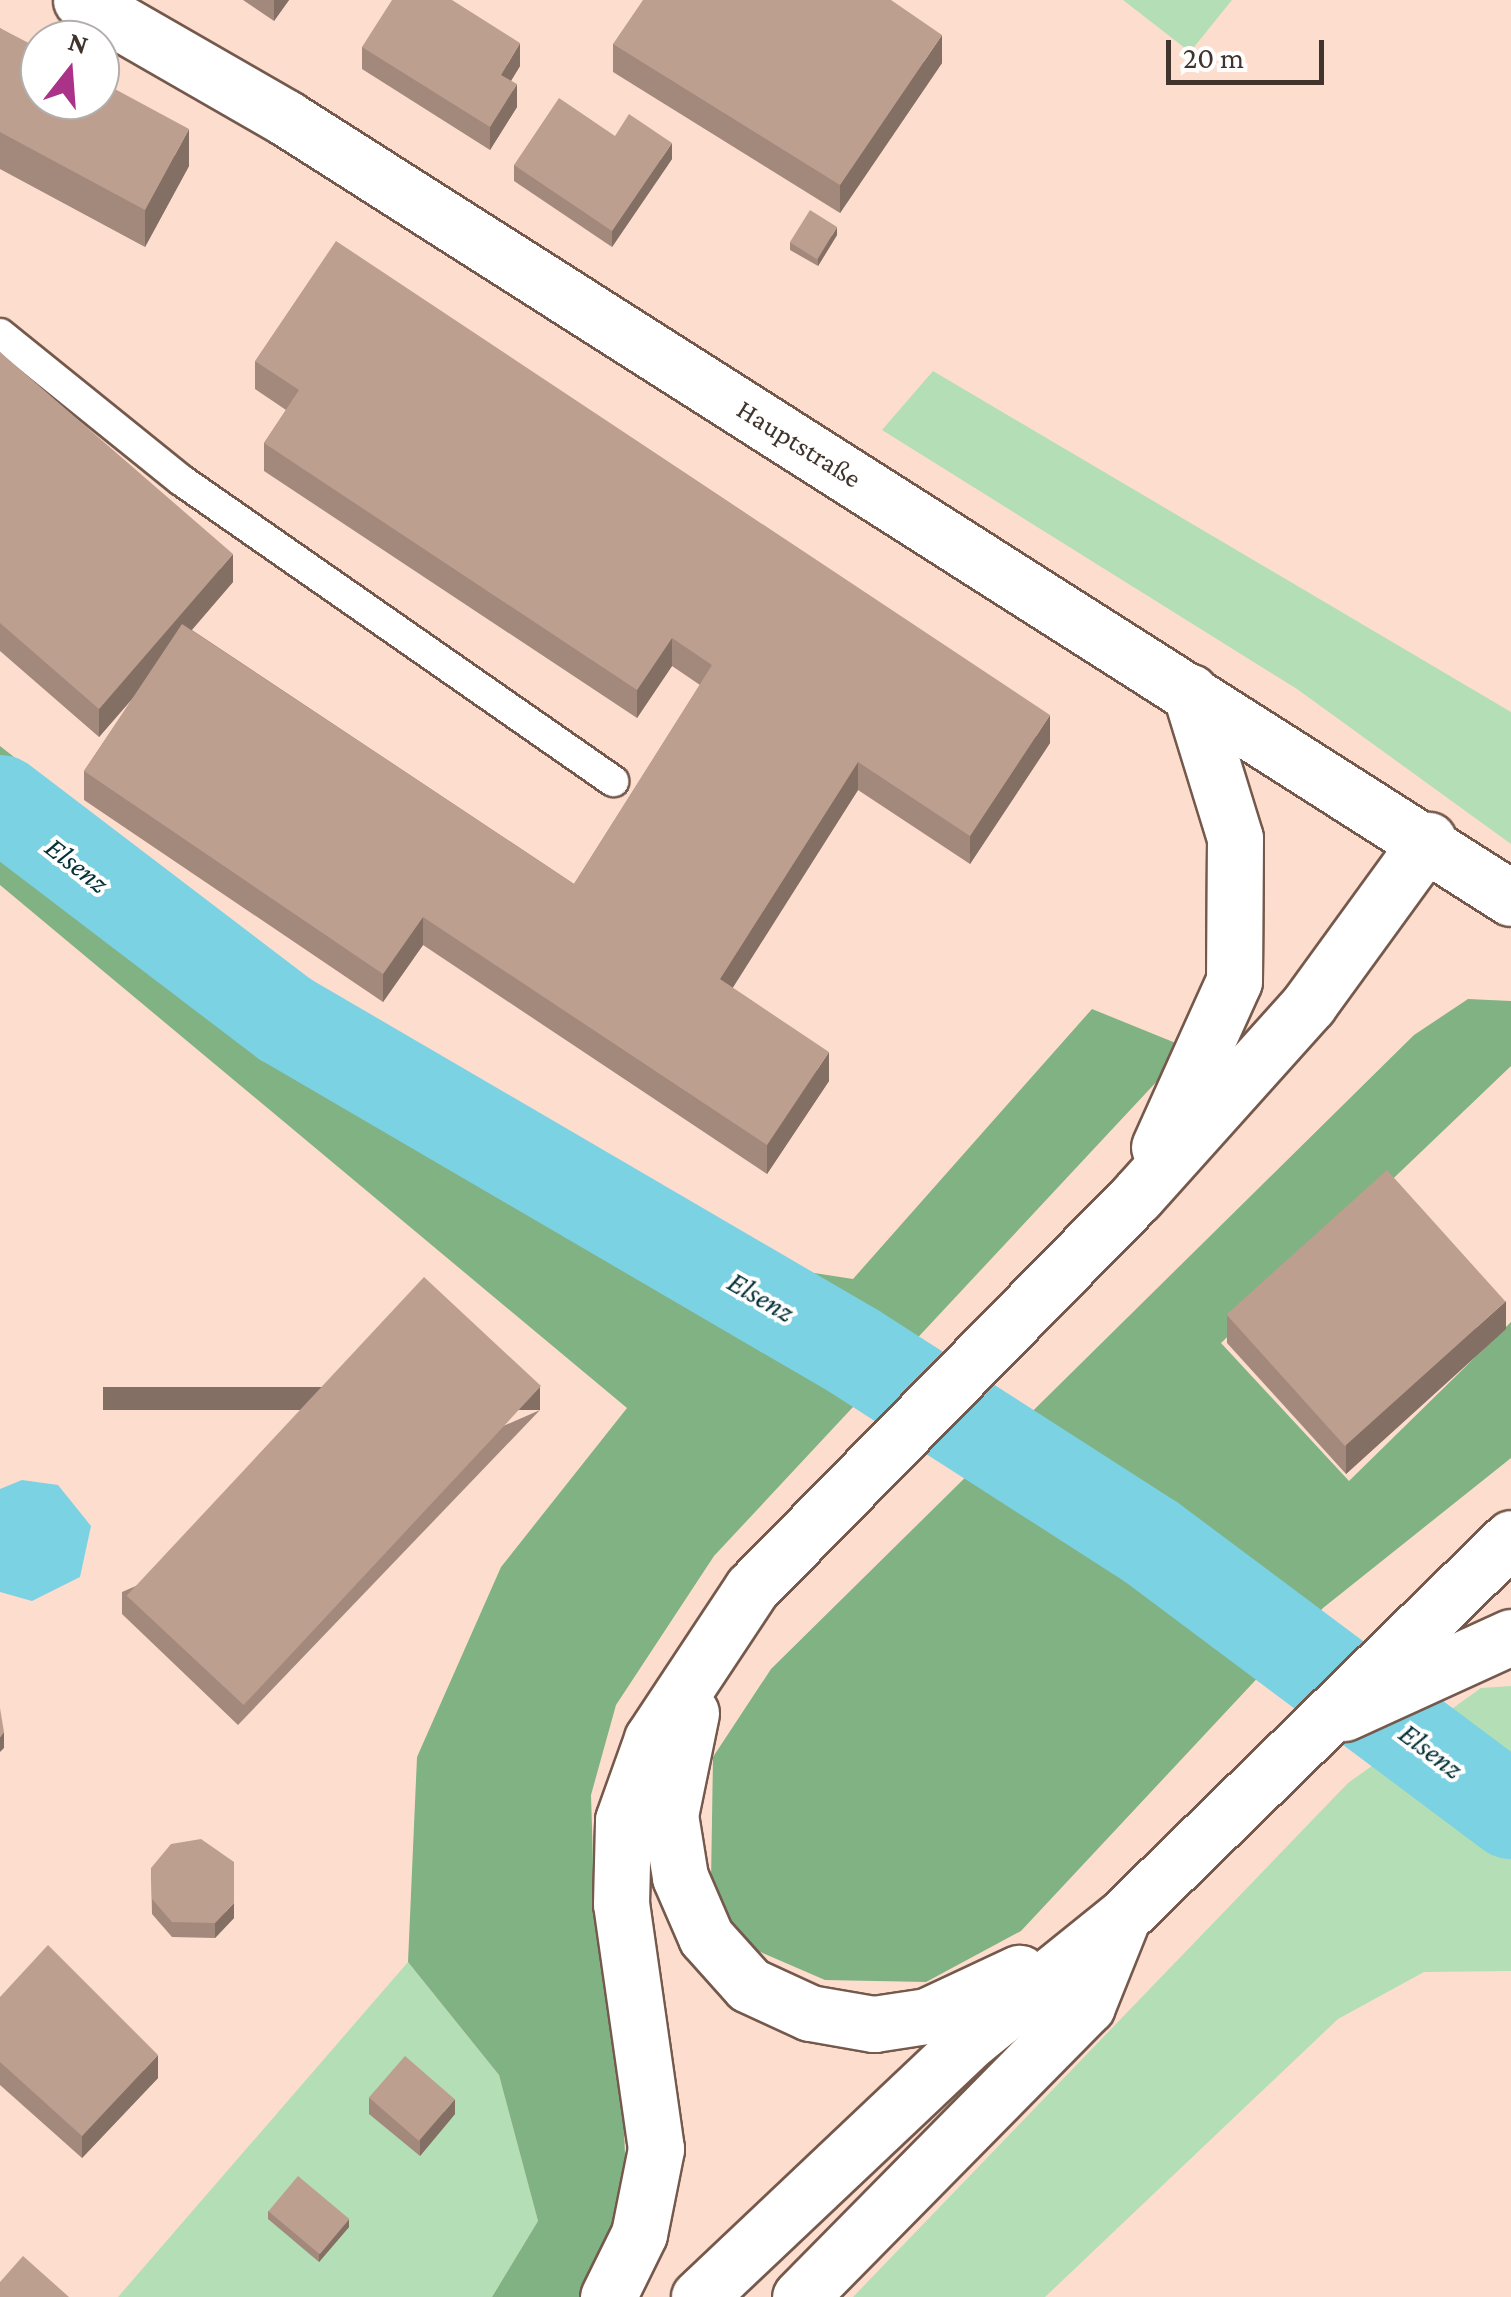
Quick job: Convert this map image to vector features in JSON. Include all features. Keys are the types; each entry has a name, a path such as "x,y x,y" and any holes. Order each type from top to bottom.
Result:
{"main road":[{"name":"Hauptstraße","path":"81,0 286,118 1428,840 1511,898"},
{"path":"1137,1196 1234,981 1235,838 1190,692"},
{"path":"608,2297 639,2234 656,2149 621,1904 623,1820 652,1738 703,1652 850,1488 1137,1196 1310,1004 1428,840"},
{"path":"699,2297 972,2040 1123,1916 1305,1731 1511,1538"},
{"path":"1305,1731 1511,1637"},
{"path":"703,1652 670,1815 680,1877 706,1937 749,1985 810,2013 874,2024 927,2016 1123,1916"},
{"path":"800,2297 1086,2006 1123,1916"}],"lane":[{"path":"0,334 182,480 613,782"}],"green space":[{"path":"1123,0 1232,0 1190,52"},
{"path":"933,371 1511,712 1511,844 1297,689 882,430"},
{"path":"0,746 334,1008 743,1262 853,1279 1092,1009 1188,1048 714,1556 616,1705 591,1795 595,1926 621,2033 625,2156 614,2237 586,2297 492,2297 538,2221 499,2075 408,1962 417,1757 501,1567 627,1408 0,885"},
{"path":"1468,999 1511,1001 1511,1066 1221,1343 1349,1481 1511,1322 1511,1458 1323,1608 1021,1931 926,1982 825,1980 742,1944 711,1882 713,1757 771,1669 1414,1035"},
{"path":"1511,1686 1511,1971 1424,1972 1338,2019 1045,2297 853,2297 1348,1783 1481,1688"},
{"path":"408,1962 499,2075 538,2221 492,2297 118,2297"}],"water":[{"path":"22,1480 58,1485 91,1526 80,1577 32,1601 0,1592 0,1489"}],"building":[{"path":"392,0 452,0 520,43 501,75 517,84 490,127 362,47"},
{"path":"643,0 891,0 942,35 840,185 613,44"},
{"path":"0,28 20,38 20,120 120,120 120,92 189,129 145,210 0,132"},
{"path":"559,98 615,136 629,114 672,143 612,231 514,165"},
{"path":"810,210 837,227 817,259 790,242"},
{"path":"336,241 1050,715 970,836 858,762 720,979 829,1052 767,1145 423,917 383,974 84,771 182,624 574,884 712,665 672,638 637,690 264,443 299,390 255,361"},
{"path":"0,352 233,554 99,709 0,623"},
{"path":"1387,1170 1505,1302 1345,1446 1226,1315"},
{"path":"424,1277 541,1386 244,1705 127,1596"},
{"path":"201,1839 234,1862 234,1903 215,1923 172,1922 152,1899 151,1868 171,1844"},
{"path":"48,1945 158,2055 82,2136 0,2062 0,1997"},
{"path":"405,2056 455,2099 419,2141 369,2098"},
{"path":"298,2176 349,2219 320,2254 268,2211"},
{"path":"23,2256 69,2297 0,2297 0,2282"}],"waterway":[{"name":"Elsenz","path":"0,802 285,1019 854,1351 1150,1541 1511,1811"}]}
